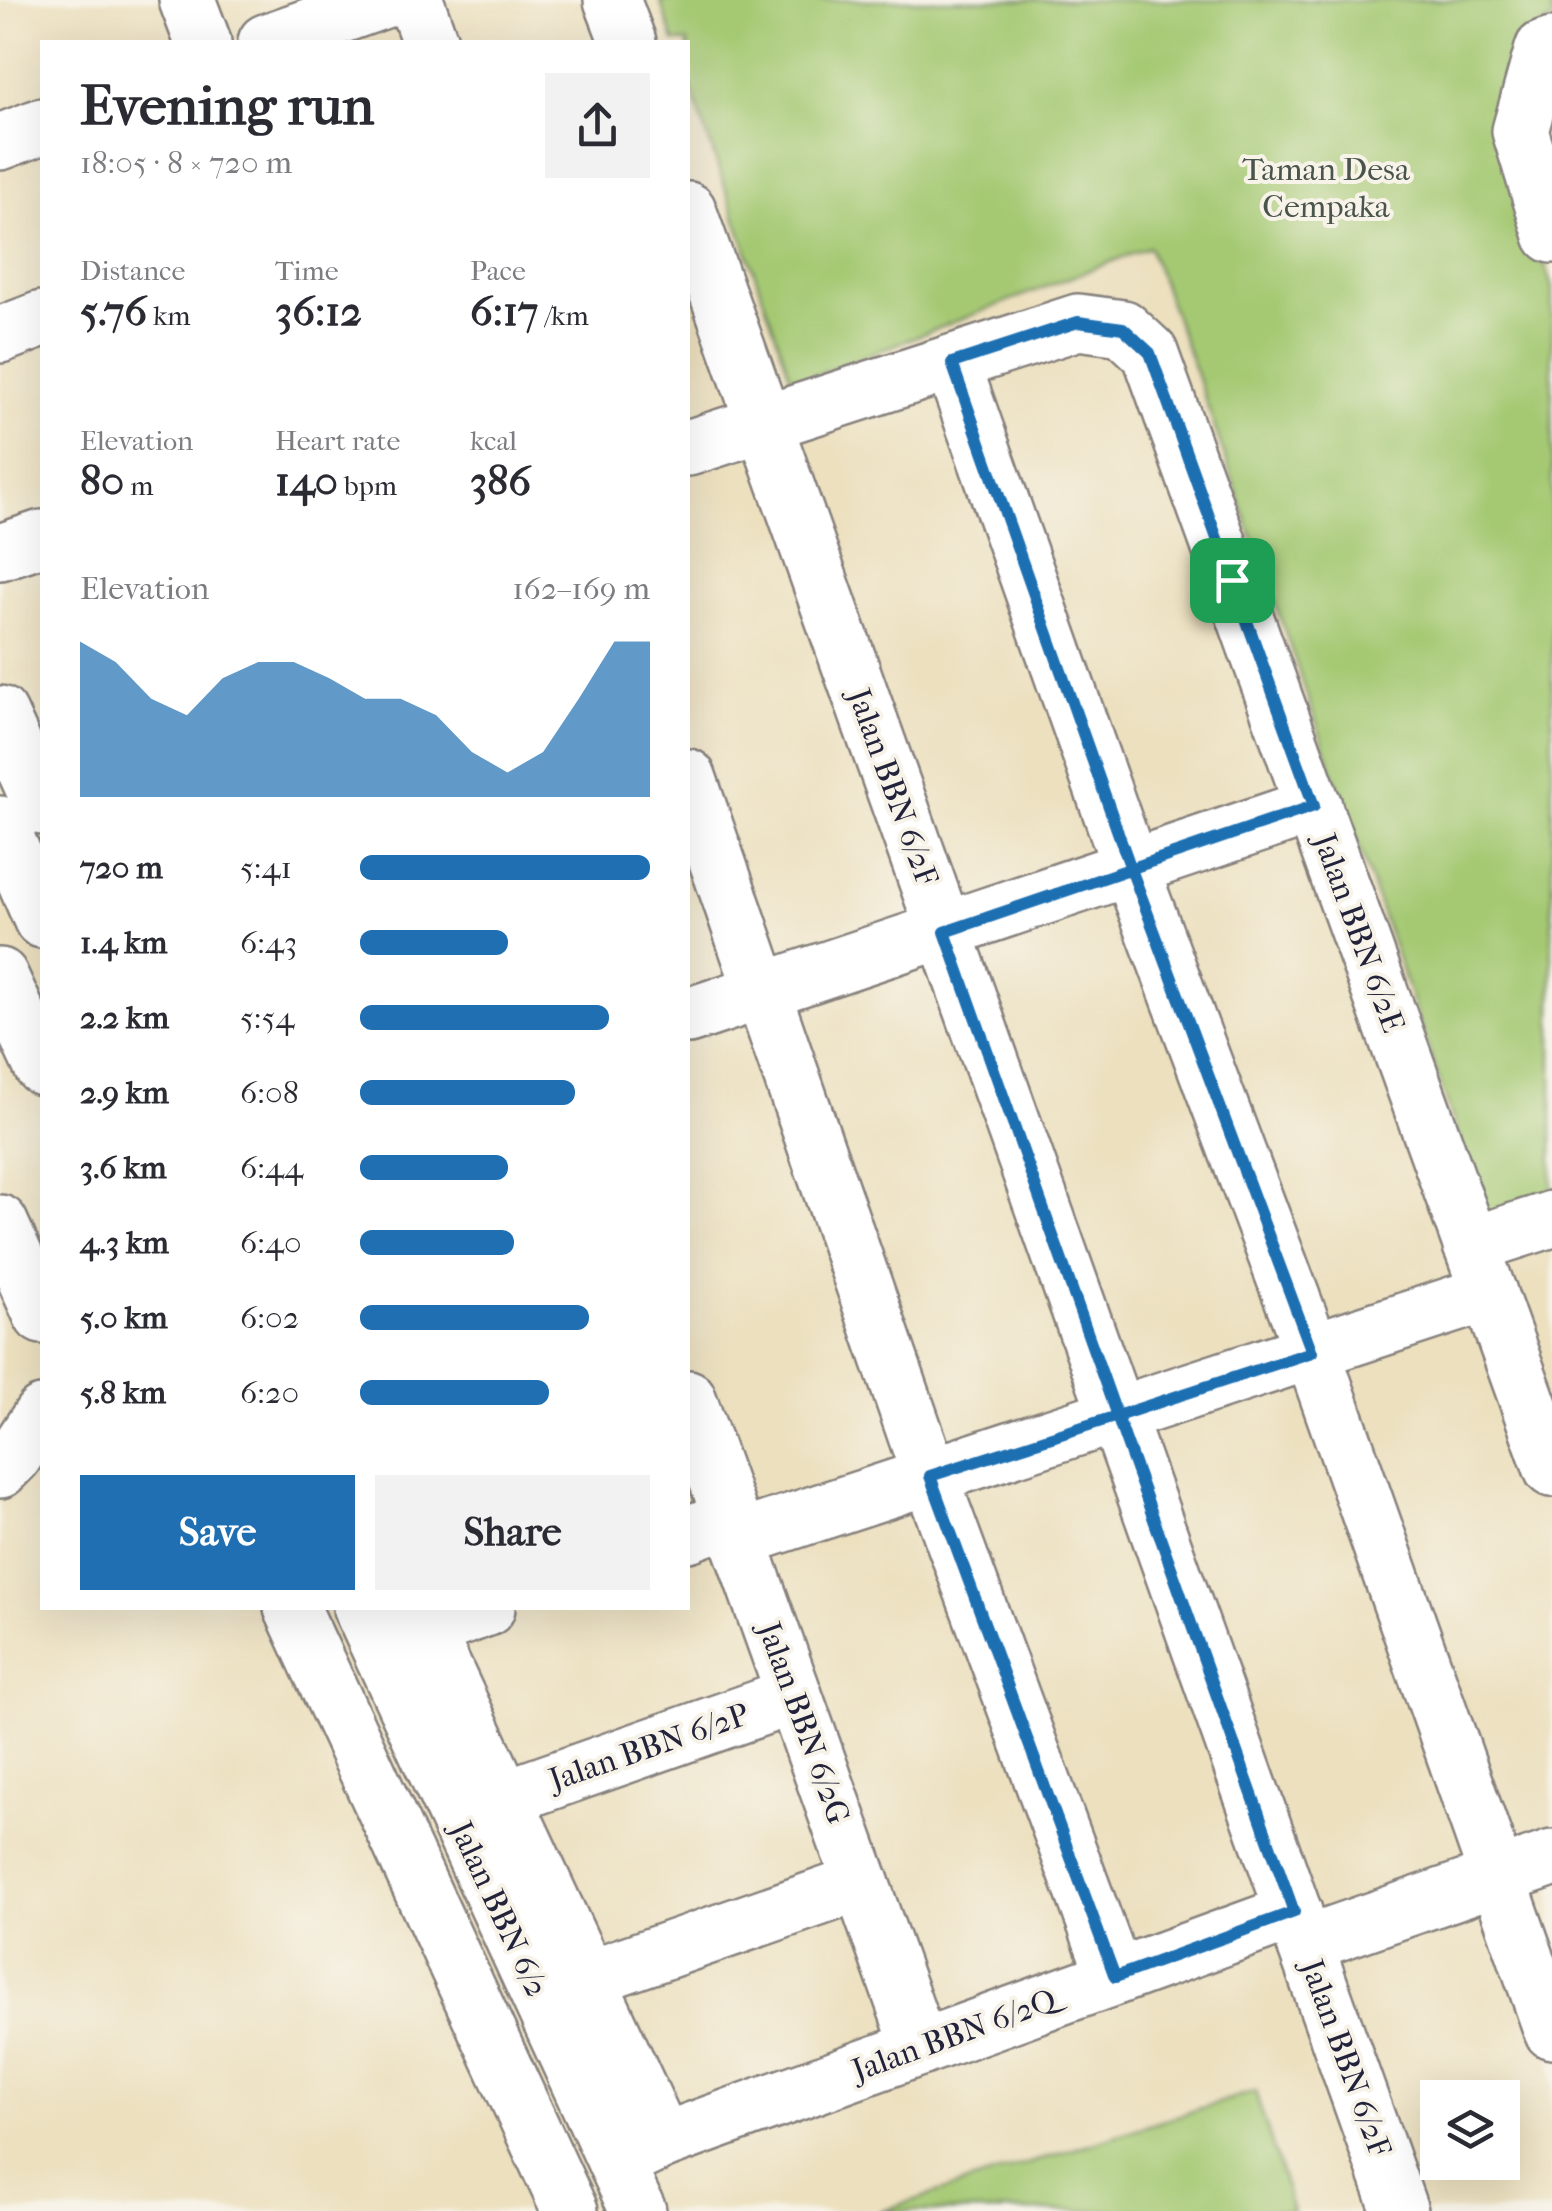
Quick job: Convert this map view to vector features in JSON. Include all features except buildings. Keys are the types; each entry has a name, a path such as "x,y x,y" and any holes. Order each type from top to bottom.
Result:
{"street":[{"path":"187,0 202,40"},
{"path":"272,40 384,0"},
{"path":"416,0 429,40"},
{"path":"612,0 627,40"},
{"path":"1548,48 1520,131 1552,235"},
{"path":"0,142 40,127"},
{"name":"Jalan BBN 6/2F","path":"690,216 1400,2211"},
{"path":"0,335 40,321"},
{"name":"Jalan BBN 6/2E","path":"690,447 1078,322 1123,328 1150,353 1552,1469"},
{"path":"952,363 1131,869 1312,1352 1552,2030"},
{"path":"0,552 40,539"},
{"path":"0,714 27,777"},
{"path":"690,782 930,1476 1115,1977"},
{"path":"690,1015 1314,806"},
{"path":"5,853 40,916"},
{"path":"0,976 40,1063"},
{"path":"719,1530 930,1476 1312,1352 1480,1269 1552,1219"},
{"path":"0,1223 40,1312"},
{"name":"Jalan BBN 6/2G","path":"690,1407 719,1530 794,1696 920,2048"},
{"path":"0,1470 40,1417"},
{"name":"Jalan BBN 6/2","path":"293,1610 570,2211"},
{"name":"Jalan BBN 6/2","path":"362,1610 639,2172"},
{"path":"475,1610 421,1619 588,1978 639,2172"},
{"name":"Jalan BBN 6/2P","path":"504,1798 794,1696"},
{"name":"Jalan BBN 6/2Q","path":"639,2172 920,2048 1115,1977 1497,1877 1552,1858"},
{"path":"588,1978 861,1883"}],"green space":[{"name":"Taman Desa Cempaka","path":"660,0 1552,0 1552,21 1543,24 1508,58 1501,118 1552,288 1552,1194 1487,1219 1196,373 1149,247 793,384 690,86 690,40 673,40"},
{"path":"1255,2091 1293,2211 880,2211"}],"route":[{"path":"1232,580 1150,353 1123,328 1078,322 952,363 1131,869 1312,1352 1117,1416 1294,1912 1115,1977 930,1476 1117,1416 945,932 1131,869 1314,806 1232,580"}]}
